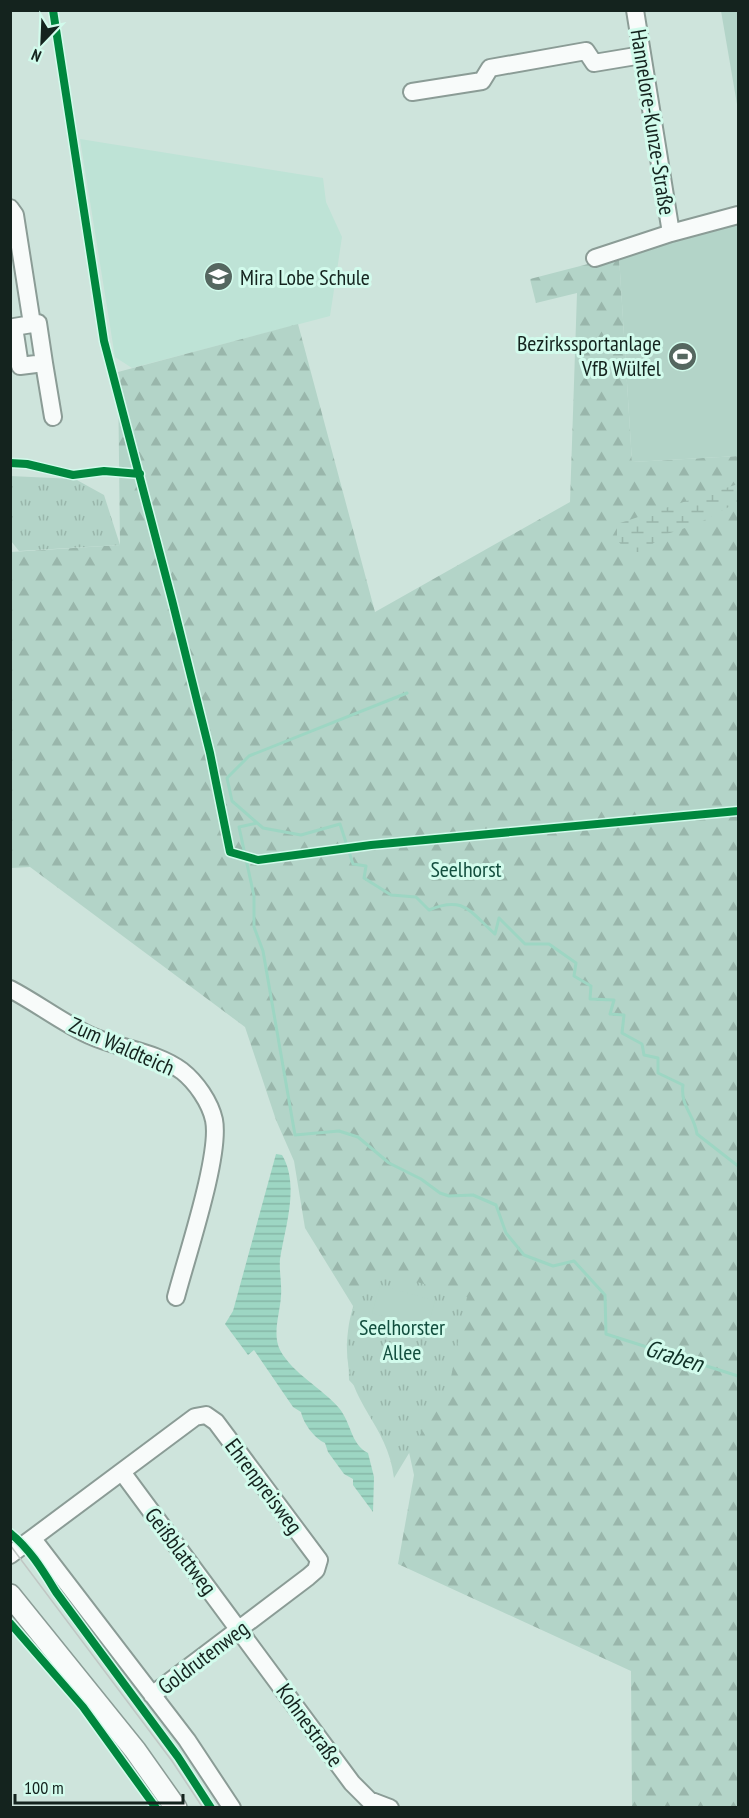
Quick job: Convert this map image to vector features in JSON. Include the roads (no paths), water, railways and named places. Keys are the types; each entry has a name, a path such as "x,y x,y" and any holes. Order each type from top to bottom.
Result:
{"main road":[{"path":"10,1595 135,1750 176,1808"}],"street":[{"name":"Hannelore-Kunze-Straße","path":"635,10 671,233"},
{"path":"412,92 482,81 490,68 586,51 594,63 642,55"},
{"path":"10,208 15,215 32,324"},
{"path":"595,258 671,233 738,215"},
{"path":"44,363 20,366 14,327 38,323 44,363 52,417"},
{"name":"Zum Waldteich","path":"10,989 91,1036 173,1066 196,1084 208,1104 214,1120 215,1139 212,1163 176,1297"},
{"name":"Ehrenpreisweg","path":"122,1472 195,1417 206,1415 216,1422 319,1560"},
{"path":"10,1555 122,1472"},
{"name":"Geißblattweg","path":"122,1472 240,1629"},
{"name":"Goldrutenweg","path":"33,1539 152,1695 308,1577 316,1570 319,1560"},
{"name":"Kohnestraße","path":"240,1629 352,1783 369,1800 390,1808"},
{"path":"152,1695 187,1740 232,1808"}],"waterway":[{"path":"407,693 249,756 227,778 232,801 263,828 301,835 340,824 353,864 366,866 364,878 391,895 416,897 429,910 451,904 459,905 466,908 495,934 499,918 525,944 549,944 576,963 574,976 591,986 590,999 614,1000 610,1014 624,1015 622,1033 642,1044 644,1055 658,1058 658,1073 683,1085 685,1104 697,1134 738,1166"},
{"name":"Graben","path":"257,823 239,827 254,896 254,927 263,951 295,1135 339,1131 358,1137 389,1163 421,1179 440,1193 449,1196 473,1195 496,1205 506,1233 524,1255 553,1266 574,1261 605,1295 606,1334 738,1376"}],"tram line":[{"path":"10,1545 172,1761 203,1808"}],"place":[{"name":"Mira Lobe Schule","path":"219,277"},
{"name":"Bezirkssportanlage VfB Wülfel","path":"682,356"}],"park label":[{"name":"Seelhorst","path":"466,869"},
{"name":"Seelhorster Allee","path":"402,1340"}]}
